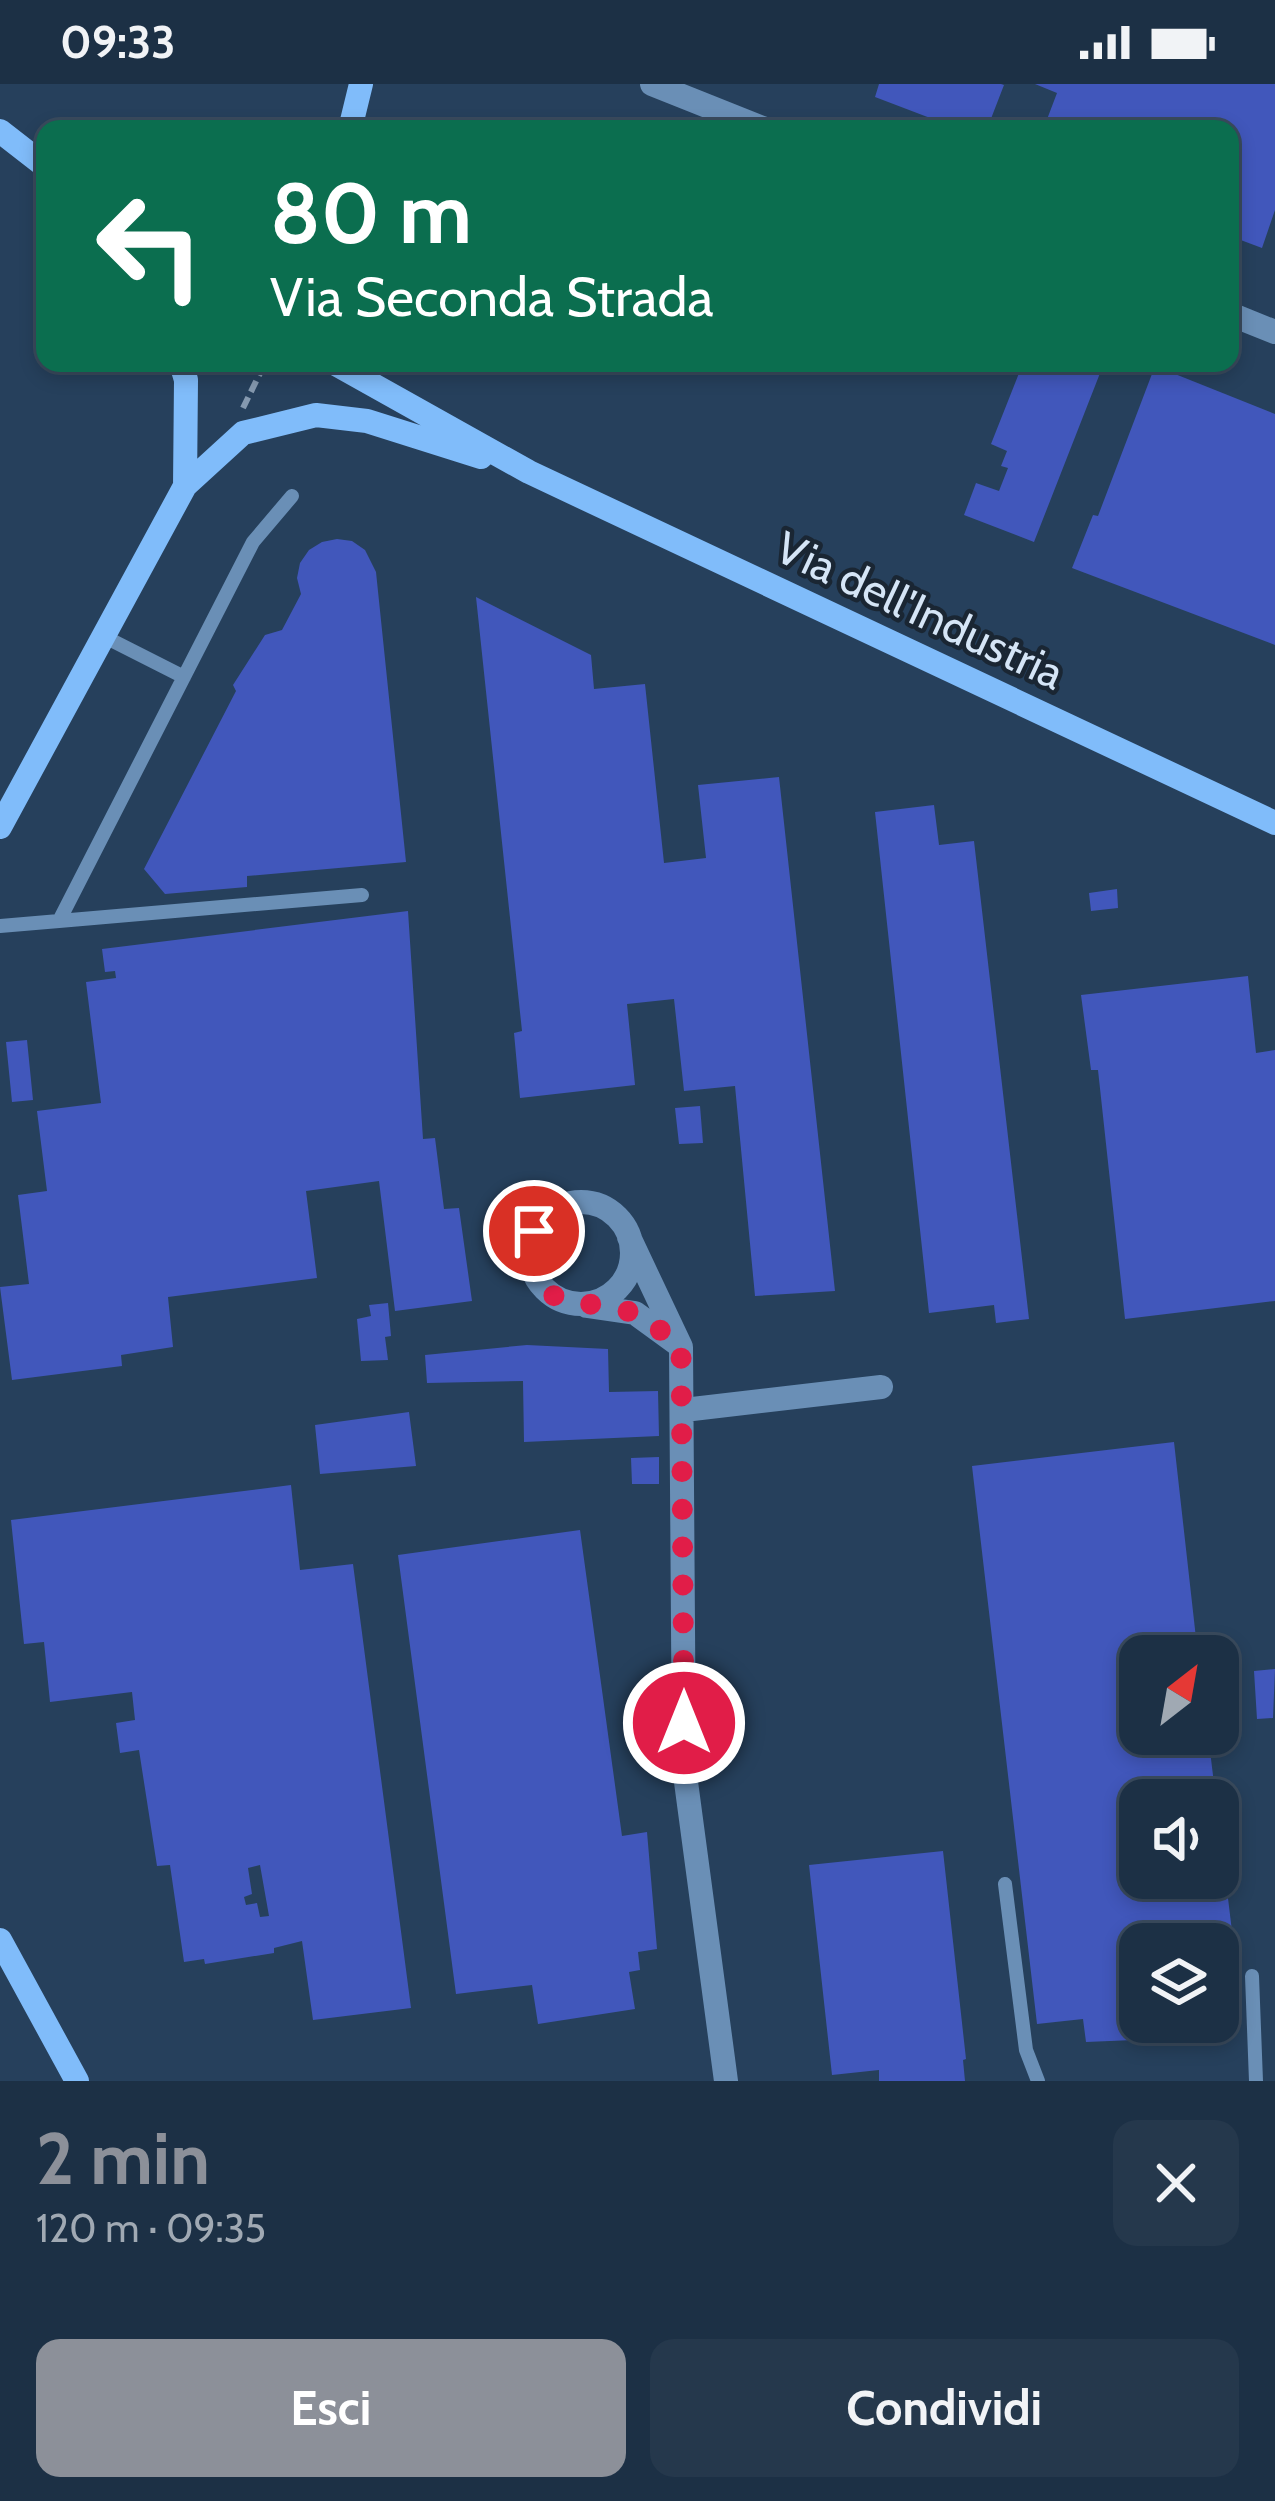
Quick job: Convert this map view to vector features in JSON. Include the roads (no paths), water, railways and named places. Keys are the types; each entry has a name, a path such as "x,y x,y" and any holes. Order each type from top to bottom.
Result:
{"main road":[{"path":"0,131 36,159"},
{"name":"Via dell'Industria","path":"183,372 185,486"},
{"name":"Via dell'Industria","path":"351,372 529,472 1275,824"},
{"path":"368,372 378,386"},
{"name":"Via dell'Industria","path":"0,827 185,486 243,434 316,415 367,421 529,472"},
{"path":"0,1940 77,2081"}],"street":[{"path":"652,84 742,120"},
{"path":"1239,318 1275,332"},
{"path":"681,1347 635,1313 575,1304 546,1291 530,1263 534,1231 544,1218 558,1208 592,1203 621,1222 681,1347 684,1767 726,2081"},
{"path":"575,1304 592,1303 619,1286 632,1255 629,1237"},
{"path":"684,1411 880,1387"}],"lane":[{"path":"59,921 253,542 292,496"},
{"path":"105,637 184,677"},
{"path":"0,926 362,896"},
{"path":"1005,1884 1026,2050 1037,2081"},
{"path":"1252,1976 1256,2081"}]}
